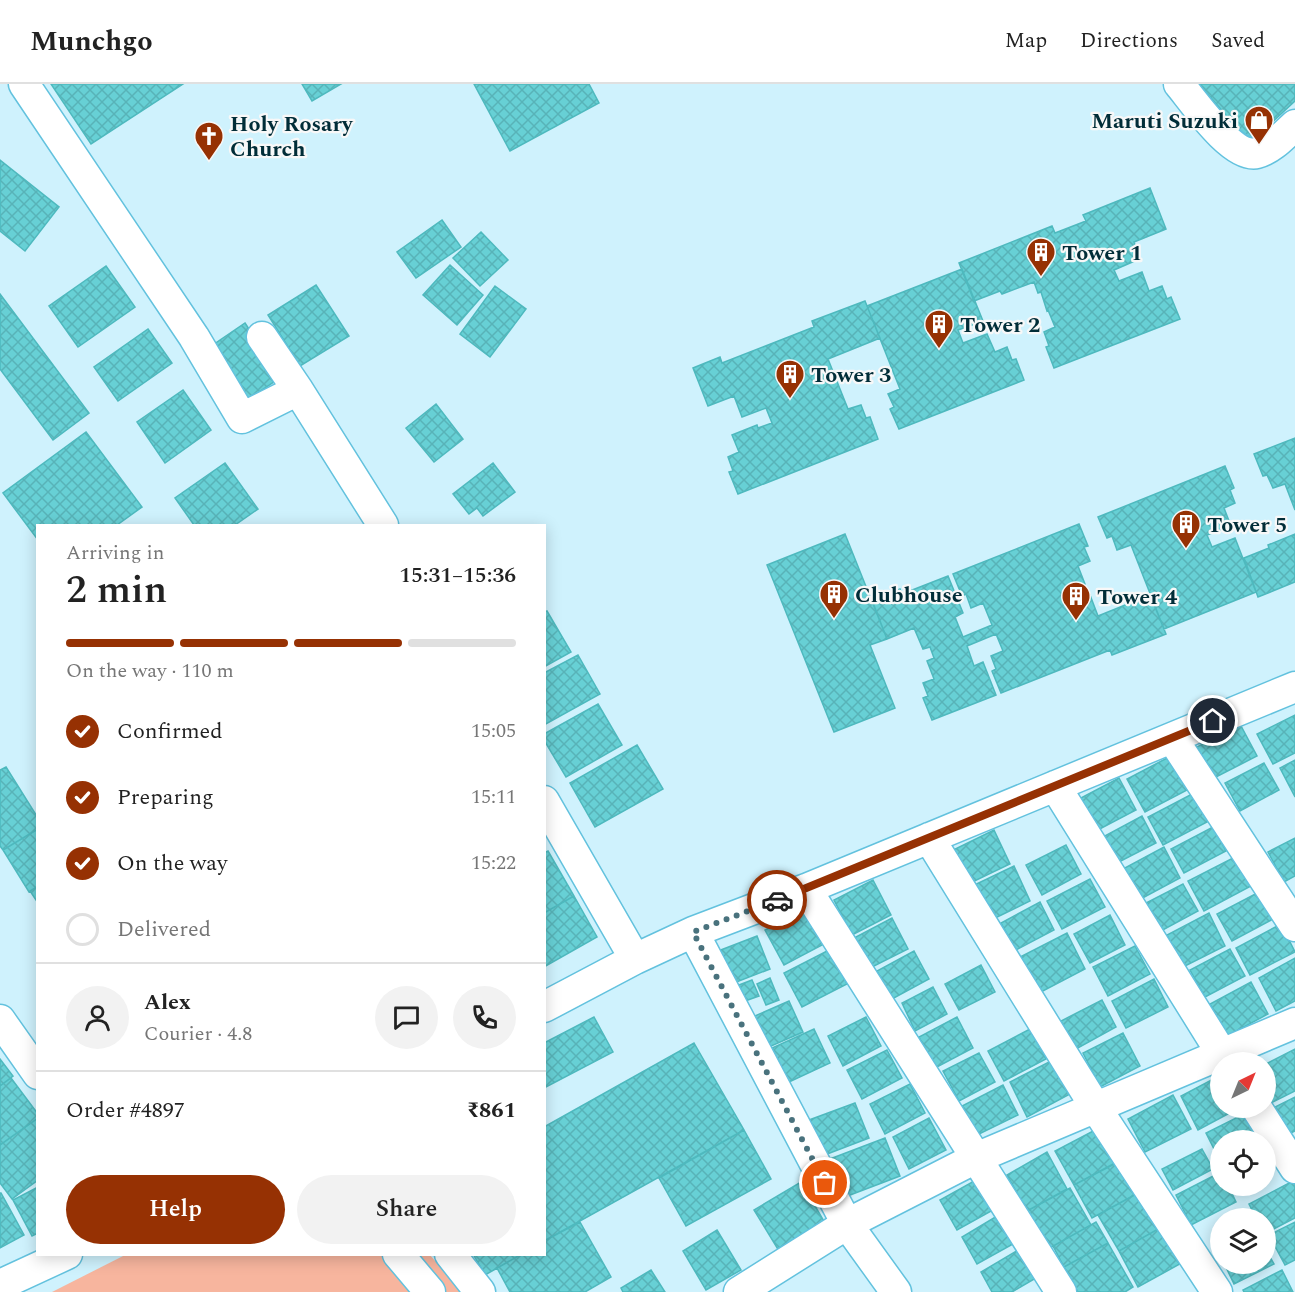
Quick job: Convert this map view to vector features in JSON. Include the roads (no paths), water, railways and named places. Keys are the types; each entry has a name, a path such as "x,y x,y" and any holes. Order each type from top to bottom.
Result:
{"street":[{"path":"24,84 194,337 242,418 298,390"},
{"path":"1179,84 1225,139 1238,149 1251,154 1260,153 1270,147 1295,125"},
{"path":"262,337 382,524"},
{"path":"546,1006 635,959 693,932 806,889 1295,687"},
{"path":"1172,738 1295,926"},
{"path":"1055,786 1221,1052"},
{"path":"546,804 635,959"},
{"path":"929,838 1096,1108 1217,1292"},
{"path":"806,889 1060,1292"},
{"path":"693,932 847,1224 896,1292"},
{"path":"0,1020 36,1071"},
{"path":"1237,1052 1295,1023"},
{"path":"739,1292 847,1224 976,1158 1210,1064"},
{"path":"1263,1118 1295,1168"},
{"path":"3,1286 63,1256"},
{"path":"400,1256 430,1292"},
{"path":"452,1256 480,1292"}],"place":[{"name":"Maruti Suzuki","path":"1259,146"},
{"name":"Holy Rosary Church","path":"209,162"},
{"name":"Tower 1","path":"1041,278"},
{"name":"Tower 2","path":"939,350"},
{"name":"Tower 3","path":"790,400"},
{"name":"Tower 5","path":"1186,550"},
{"name":"Clubhouse","path":"834,620"},
{"name":"Tower 4","path":"1076,622"}]}
